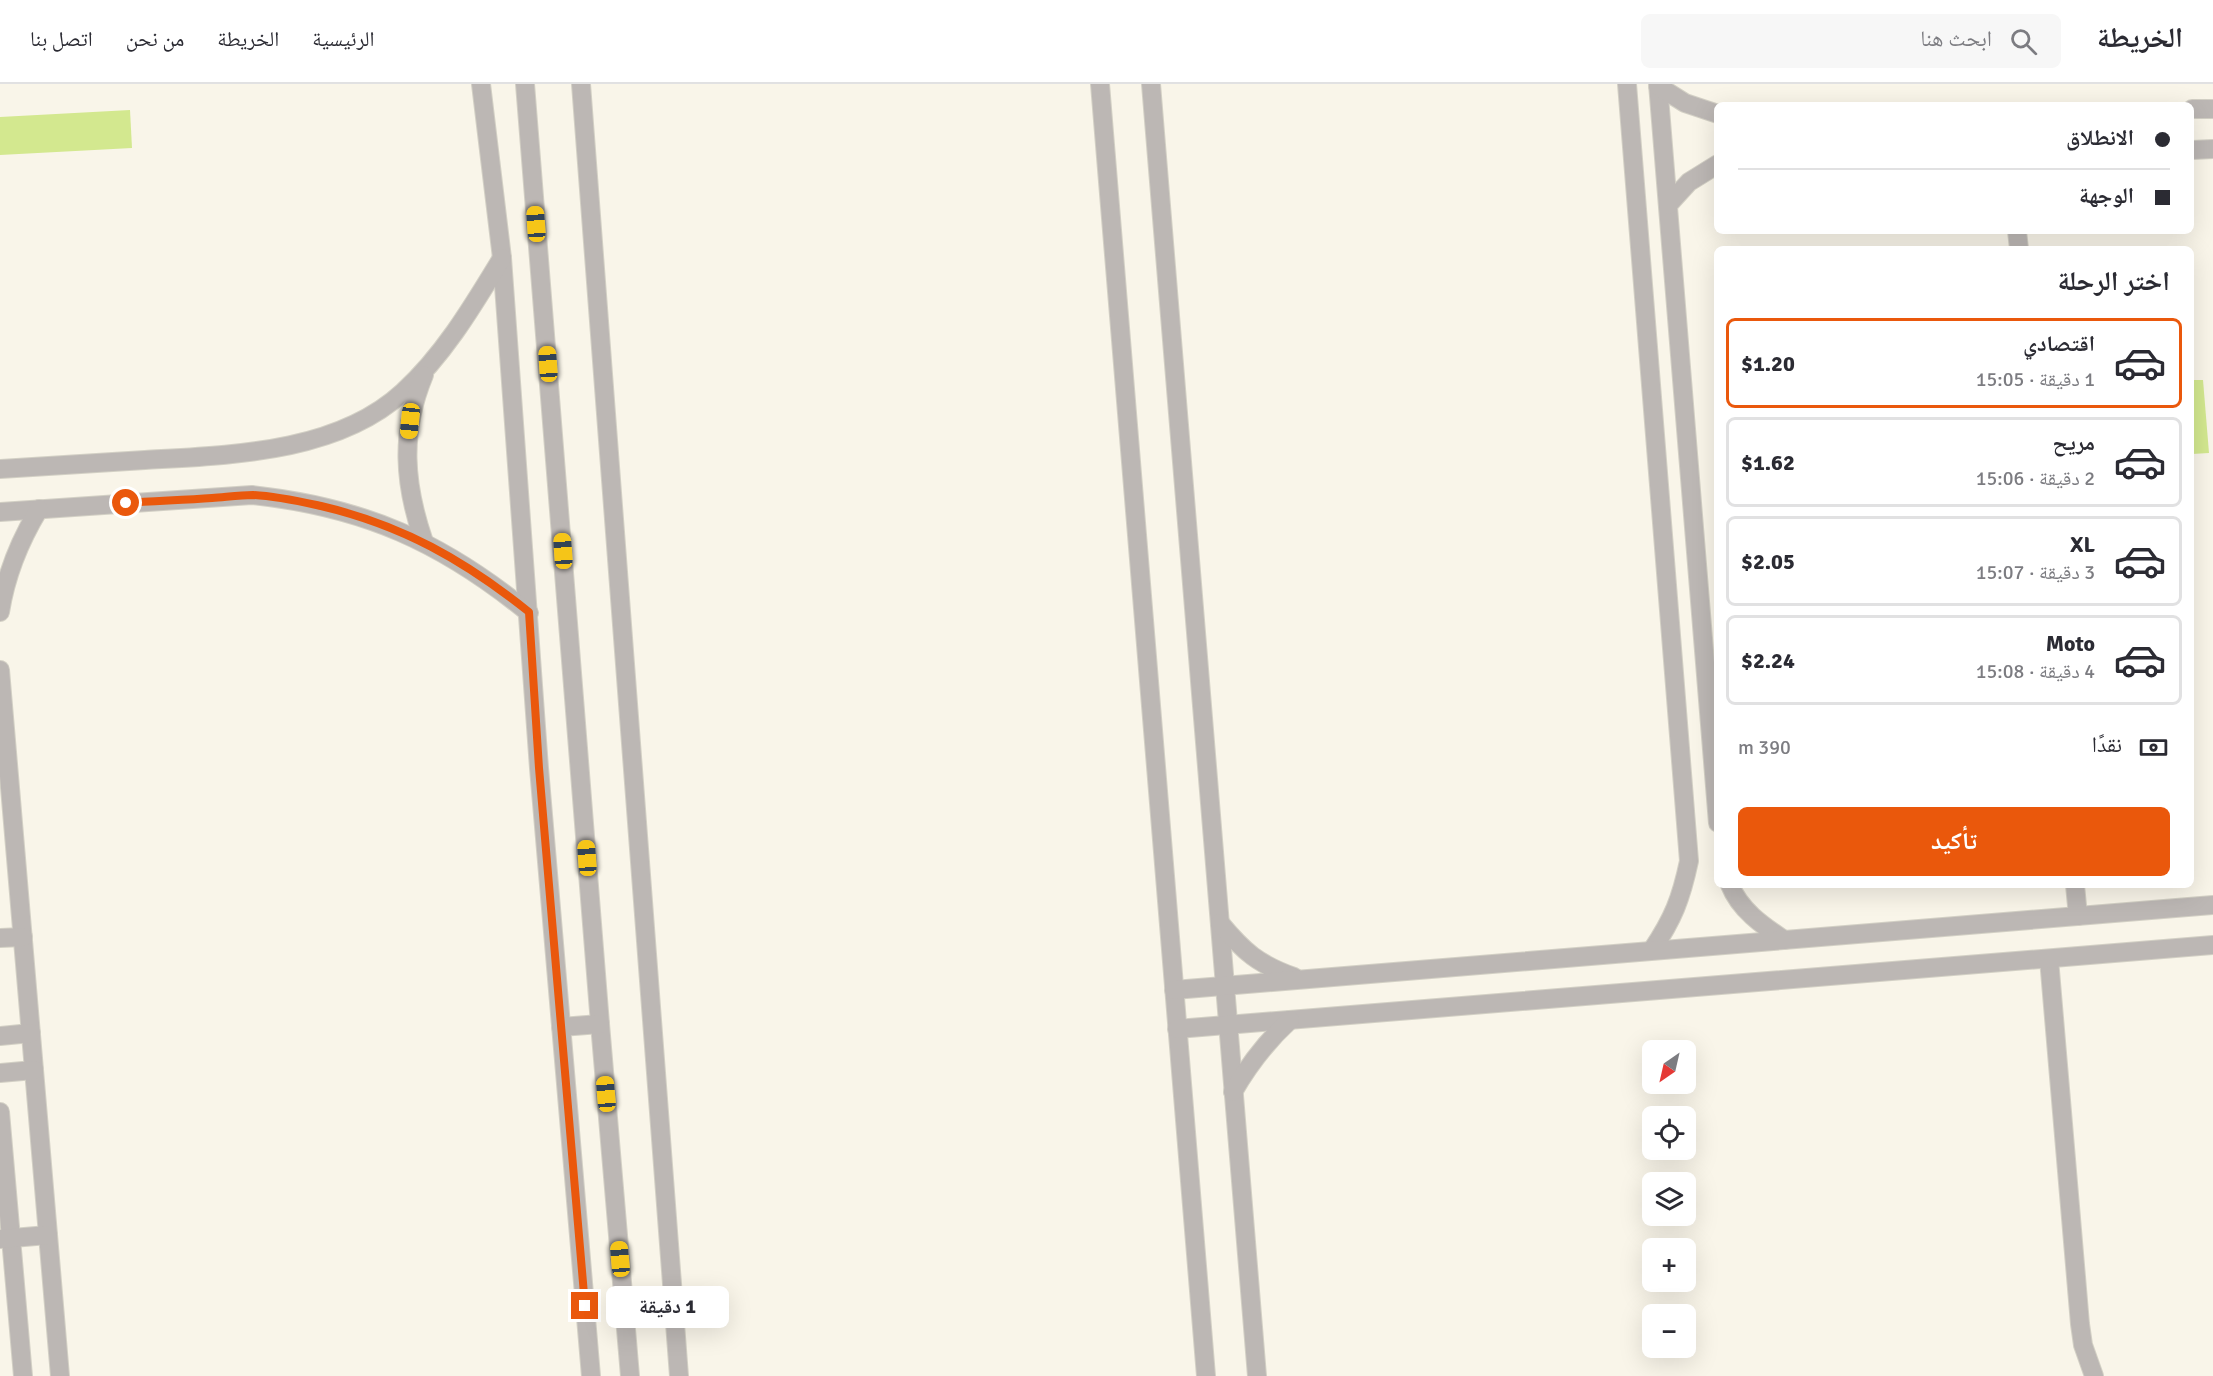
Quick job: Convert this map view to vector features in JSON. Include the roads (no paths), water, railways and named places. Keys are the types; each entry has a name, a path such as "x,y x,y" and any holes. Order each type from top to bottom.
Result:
{"street":[{"path":"481,84 502,258 539,768 591,1376"},
{"path":"525,84 630,1376"},
{"path":"581,84 679,1376"},
{"path":"1100,84 1206,1376"},
{"path":"1151,84 1257,1376"},
{"path":"1627,84 1689,861 1682,893 1670,923 1652,950"},
{"path":"1658,85 1685,103 1714,113"},
{"path":"1658,85 1714,774"},
{"path":"2194,109 2213,109"},
{"path":"2194,150 2213,149"},
{"path":"1668,205 1689,182 1714,166"},
{"path":"0,469 238,455 333,433 370,417 403,393 430,363 468,312 502,258"},
{"path":"424,542 414,512 408,482 407,452 412,411 430,363"},
{"path":"0,512 252,495 291,499 344,511 397,529 461,562 529,612"},
{"path":"0,612 3,590 12,562 24,534 39,509"},
{"path":"0,670 60,1376"},
{"path":"1731,888 1755,920 1784,940"},
{"path":"2075,888 2078,916"},
{"path":"1174,990 2213,905"},
{"path":"1220,923 1241,948 1268,967 1298,979"},
{"path":"0,939 22,937"},
{"path":"1178,1029 2213,945"},
{"path":"2049,958 2080,1324 2083,1344 2094,1376"},
{"path":"1233,1092 1248,1065 1290,1020"},
{"path":"561,1027 600,1024"},
{"path":"0,1036 31,1034"},
{"path":"0,1072 34,1070"},
{"path":"0,1112 5,1239 23,1376"},
{"path":"5,1239 48,1235"}]}
